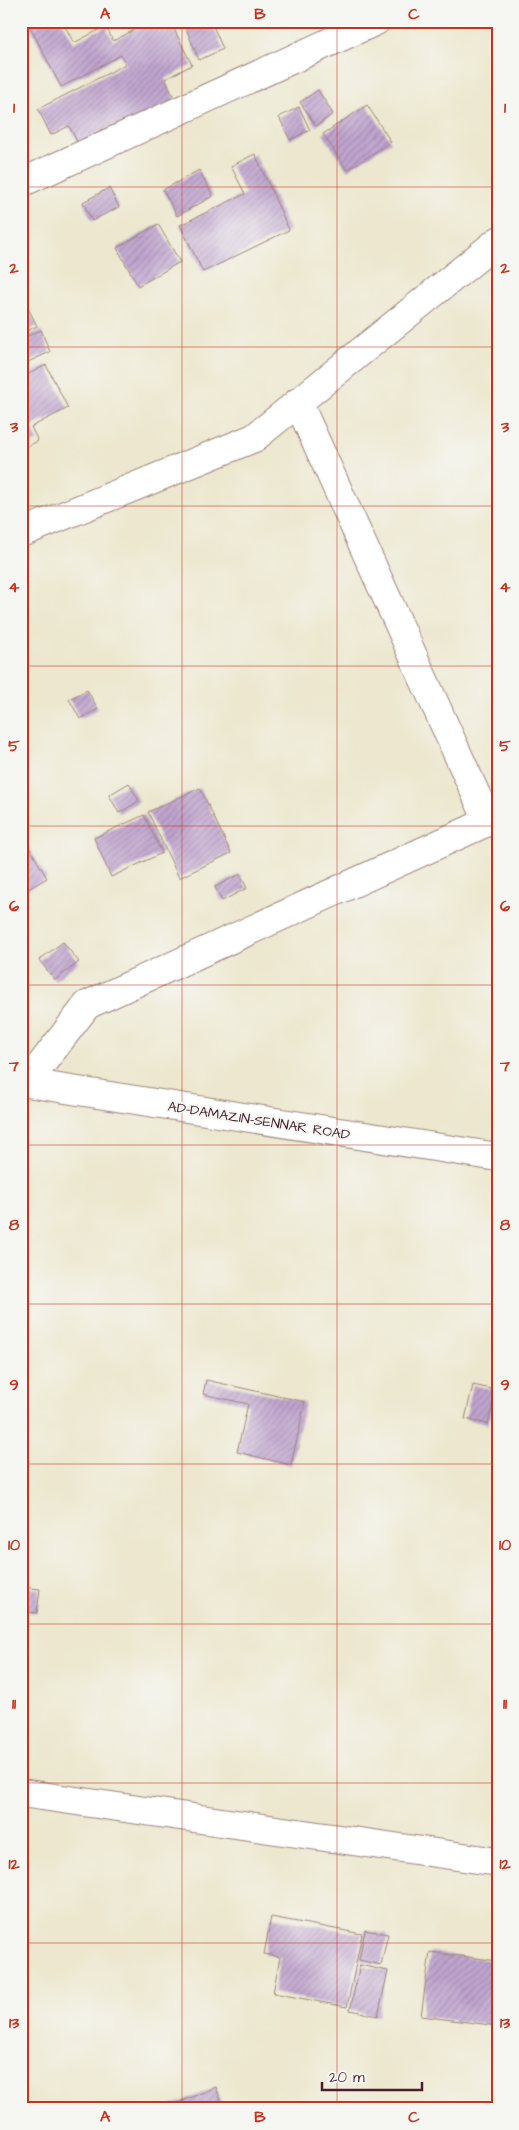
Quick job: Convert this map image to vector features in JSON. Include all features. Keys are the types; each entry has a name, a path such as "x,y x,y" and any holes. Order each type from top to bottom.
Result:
{"main road":[{"path":"21,183 376,21"},
{"path":"21,533 254,438 498,241"},
{"path":"24,1082 87,1004 493,819 298,402"},
{"name":"AD-DAMAZIN-SENNAR ROAD","path":"24,1082 498,1157"},
{"path":"21,1793 498,1862"}],"building":[{"path":"27,21 62,21 74,43 106,26 113,41 151,21 170,21 192,65 165,79 175,100 81,149 69,126 51,135 38,109 126,64 121,55 61,87"},
{"path":"183,21 211,21 223,49 199,60"},
{"path":"318,90 333,114 316,126 300,102"},
{"path":"367,105 391,142 347,170 323,134"},
{"path":"299,107 310,130 290,140 279,117"},
{"path":"255,154 289,230 203,272 180,225 245,194 231,166"},
{"path":"199,170 213,196 177,216 163,190"},
{"path":"109,188 119,207 92,221 83,202"},
{"path":"158,224 180,262 138,286 117,248"},
{"path":"21,294 37,326 21,334"},
{"path":"41,330 50,352 21,365 21,339"},
{"path":"46,365 68,408 31,427 38,441 21,449 21,378"},
{"path":"87,690 98,709 80,719 69,699"},
{"path":"129,783 139,801 119,813 109,795"},
{"path":"200,788 231,853 179,878 148,812"},
{"path":"144,815 162,853 111,877 94,838"},
{"path":"29,847 47,878 25,891 21,885 21,852"},
{"path":"240,874 247,888 222,901 215,887"},
{"path":"63,942 79,962 55,980 39,960"},
{"path":"206,1380 305,1402 291,1465 237,1452 248,1404 203,1394"},
{"path":"473,1385 496,1390 488,1424 465,1419"},
{"path":"21,1587 40,1589 37,1613 21,1611"},
{"path":"271,1917 362,1934 347,2007 273,1993 280,1957 264,1954"},
{"path":"365,1930 388,1934 381,1965 359,1960"},
{"path":"430,1952 498,1961 498,2026 421,2016"},
{"path":"360,1965 388,1971 378,2016 350,2010"},
{"path":"216,2087 224,2109 163,2109"}]}
